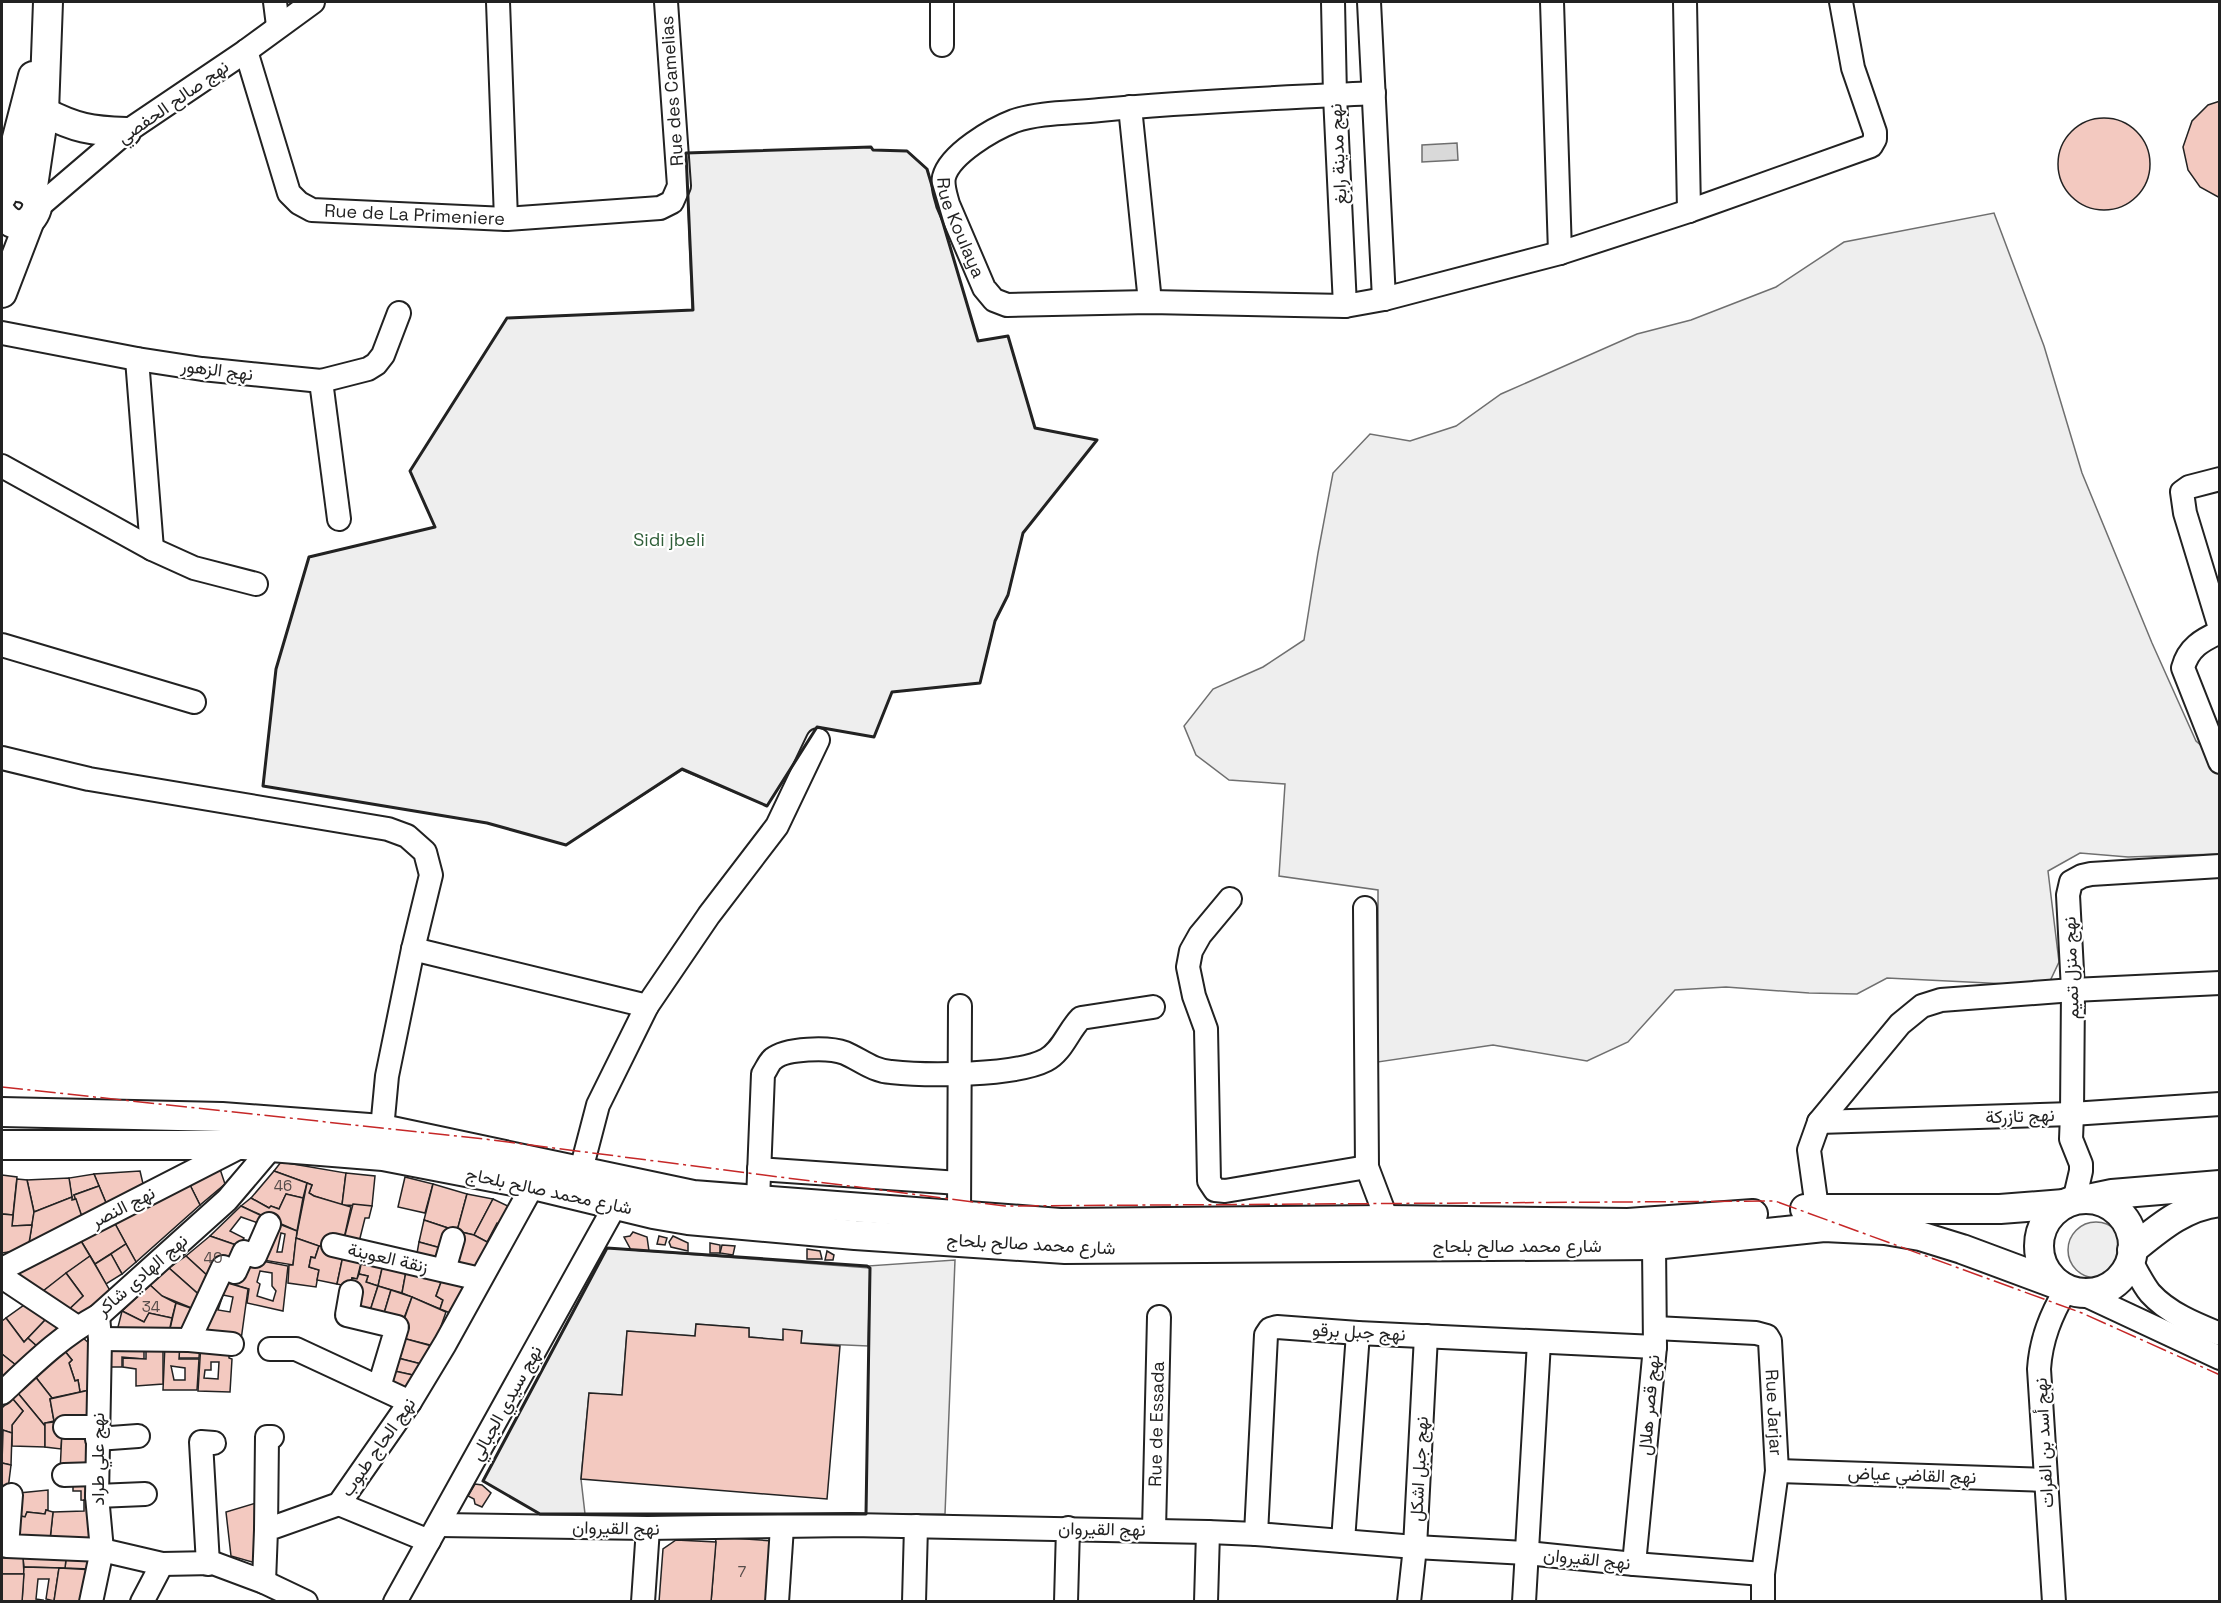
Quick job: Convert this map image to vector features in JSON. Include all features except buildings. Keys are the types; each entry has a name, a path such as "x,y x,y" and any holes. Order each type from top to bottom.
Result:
{"main road":[{"path":"14,211 44,112 47,13"},
{"path":"2,293 47,13"},
{"path":"44,112 76,127 94,131 126,132"},
{"name":"شارع محمد صالح بلحاج","path":"2,1112 233,1118 382,1129 693,1195 758,1200 943,1224 1065,1249 1654,1245 1824,1227 1885,1230 1920,1236 1962,1249 2068,1289"},
{"name":"شارع محمد صالح بلحاج","path":"2,1145 243,1145 383,1156 533,1185 653,1214 688,1220 943,1224 1387,1220 1628,1223 1817,1208 2000,1209 2075,1201 2112,1194 2220,1185"},
{"path":"2132,1255 2131,1235 2126,1221 2116,1210 2103,1202 2075,1201 2051,1214 2043,1228 2039,1243 2040,1259 2047,1273 2068,1289 2097,1292 2112,1285 2123,1274 2132,1255 2168,1221 2186,1211 2220,1202"}],"street":[{"path":"275,2 278,26"},
{"name":"نهج صالح الحفصي","path":"14,211 313,2"},
{"path":"498,2 506,219"},
{"name":"Rue des Camelias","path":"666,2 679,181"},
{"path":"942,2 942,45"},
{"name":"نهج مدينة رابغ","path":"1333,2 1335,96 1346,306"},
{"path":"1369,2 1384,298"},
{"path":"1552,2 1560,253"},
{"path":"1684,2 1689,211"},
{"name":"Rue Koulaya","path":"1374,93 1130,107 1030,117 1013,122 959,155 947,171 944,185 948,204 984,288 994,300 1007,305 1150,302 1346,306 1384,298 1560,253 1689,211 1862,150 1873,144 1875,132 1851,59 1840,2"},
{"name":"Rue de La Primeniere","path":"246,51 289,193 298,203 312,210 506,219 660,208 672,202 676,197 679,181"},
{"path":"1130,107 1150,302"},
{"name":"نهج الزهور","path":"2,333 202,369 321,381 368,369 376,364 383,355 399,313"},
{"path":"137,359 152,549"},
{"path":"321,381 339,519"},
{"path":"2,466 152,549 194,568 256,585"},
{"path":"2220,479 2189,487 2182,492 2185,513 2220,630 2195,646 2183,668 2220,762"},
{"path":"2,645 194,702"},
{"path":"581,1170 598,1106 647,1006 709,915 777,826 818,741"},
{"path":"2,758 89,779 388,829 407,836 425,852 431,875 387,1076 382,1129"},
{"name":"نهج منزل تميم","path":"2075,1201 2081,1164 2071,1139 2073,990 2068,895 2072,882 2091,874 2220,866"},
{"path":"1230,899 1200,935 1191,951 1188,968 1194,996 1206,1029 1209,1181 1215,1190 1225,1191 1366,1167"},
{"path":"1365,908 1366,1167 1387,1220"},
{"path":"413,949 647,1006"},
{"path":"1817,1208 1809,1150 1819,1122 1900,1024 1922,1006 1941,1000 2073,990 2220,984"},
{"path":"943,1224 959,1183 960,1006"},
{"path":"758,1200 764,1074 771,1060 783,1054 828,1049 844,1053 872,1068 889,1072 960,1074 1032,1066 1048,1059 1060,1048 1073,1026 1081,1018 1153,1007"},
{"name":"نهج تازركة","path":"1819,1122 2072,1114 2220,1104"},
{"name":"نهج النصر","path":"2,1269 243,1145"},
{"name":"نهج الهادي شاكر","path":"2,1393 57,1343 78,1327 98,1316 227,1200 272,1147"},
{"path":"759,1169 959,1183"},
{"name":"نهج الحاج طبوب","path":"266,1530 339,1504 410,1402 445,1344 533,1185"},
{"name":"نهج سيدي الجبالي","path":"395,1602 616,1204"},
{"path":"189,1340 223,1267 235,1272 244,1252 255,1256 269,1224"},
{"name":"زنقة العوينة","path":"444,1270 453,1239"},
{"name":"زنقة العوينة","path":"333,1245 480,1279"},
{"name":"نهج قصر هلال","path":"1634,1564 1655,1338 1654,1245"},
{"path":"2132,1255 2151,1294 2162,1304 2187,1320 2220,1334"},
{"path":"2,1277 78,1327"},
{"path":"2068,1289 2220,1358"},
{"name":"نهج أسد بن الفرات","path":"2054,1602 2040,1398 2040,1353 2053,1312 2068,1289"},
{"path":"351,1292 347,1315 397,1327 379,1387"},
{"name":"نهج علي طراد","path":"91,1602 102,1550 97,1485 100,1339 98,1316"},
{"name":"Rue de Essada","path":"1154,1530 1159,1317"},
{"name":"نهج جبل برقو","path":"1256,1534 1266,1335 1270,1329 1277,1327 1539,1342 1655,1338"},
{"path":"1343,1541 1358,1333"},
{"name":"Rue Jarjar","path":"1655,1338 1756,1333 1767,1336 1770,1341 1777,1470 1763,1574 1763,1602"},
{"name":"نهج جبل اشكل","path":"1409,1602 1415,1547 1426,1336"},
{"path":"100,1339 189,1340 232,1344"},
{"path":"1524,1602 1539,1342"},
{"path":"270,1349 296,1349 410,1402"},
{"path":"65,1427 97,1433 138,1436"},
{"path":"264,1582 267,1437 272,1437"},
{"path":"208,1563 201,1442 214,1443"},
{"name":"نهج القاضي عياض","path":"1777,1470 2046,1480"},
{"path":"64,1475 97,1485 145,1494"},
{"path":"11,1495 6,1546 102,1550 162,1564 213,1563 264,1582 306,1602"},
{"path":"339,1504 434,1533"},
{"name":"نهج القيروان","path":"434,1533 851,1525 1154,1530 1256,1534 1415,1547 1527,1553 1763,1574"},
{"path":"914,1602 916,1526"},
{"path":"777,1602 782,1527"},
{"path":"643,1602 648,1528"},
{"path":"1066,1602 1068,1528"},
{"path":"1206,1602 1208,1532"},
{"path":"142,1602 162,1564"}],"green space":[{"name":"Sidi jbeli","path":"871,147 873,150 907,151 927,169 978,341 1008,336 1035,428 1097,440 1023,533 1008,595 995,621 980,683 892,692 874,737 817,727 767,806 682,770 566,845 487,823 263,786 276,669 309,557 435,527 410,471 507,318 692,310 686,153"},
{"path":"1994,213 2044,346 2082,473 2152,643 2196,741 2219,761 2219,854 2128,857 2080,853 2048,871 2059,962 2050,981 2008,984 1887,978 1857,994 1726,987 1675,990 1628,1042 1587,1061 1493,1045 1378,1062 1378,890 1279,876 1285,784 1229,780 1196,755 1184,726 1213,689 1263,667 1304,640 1333,473 1370,434 1410,441 1456,426 1501,394 1637,334 1691,320 1776,287 1844,242"},
{"path":"2096,1222 2107,1224 2116,1230 2122,1239 2124,1250 2122,1261 2116,1270 2107,1276 2096,1278 2085,1276 2076,1270 2070,1261 2068,1250 2070,1239 2076,1230 2085,1224"},
{"path":"955,1260 945,1514 866,1514 870,1268 867,1266"}],"shaded area":[{"path":"1457,143 1458,160 1422,162 1422,145"},
{"path":"607,1248 870,1268 868,1346 801,1343 802,1331 784,1330 783,1340 749,1337 749,1328 696,1324 695,1336 627,1331 622,1395 589,1393 581,1479 585,1514 540,1514 483,1481"}],"wall":[{"path":"871,147 873,150 907,151 927,169 978,341 1008,336 1035,428 1097,440 1023,533 1008,595 995,621 980,683 892,692 874,737 817,727 767,806 682,769 566,845 487,823 263,786 276,669 309,557 435,527 410,471 507,318 693,310 686,153 871,147"},
{"path":"607,1248 870,1268 866,1514 540,1514 483,1481 607,1248"}],"power":[{"path":"2,1087 484,1139 1005,1206 1775,1201 2082,1313 2220,1375"}]}
